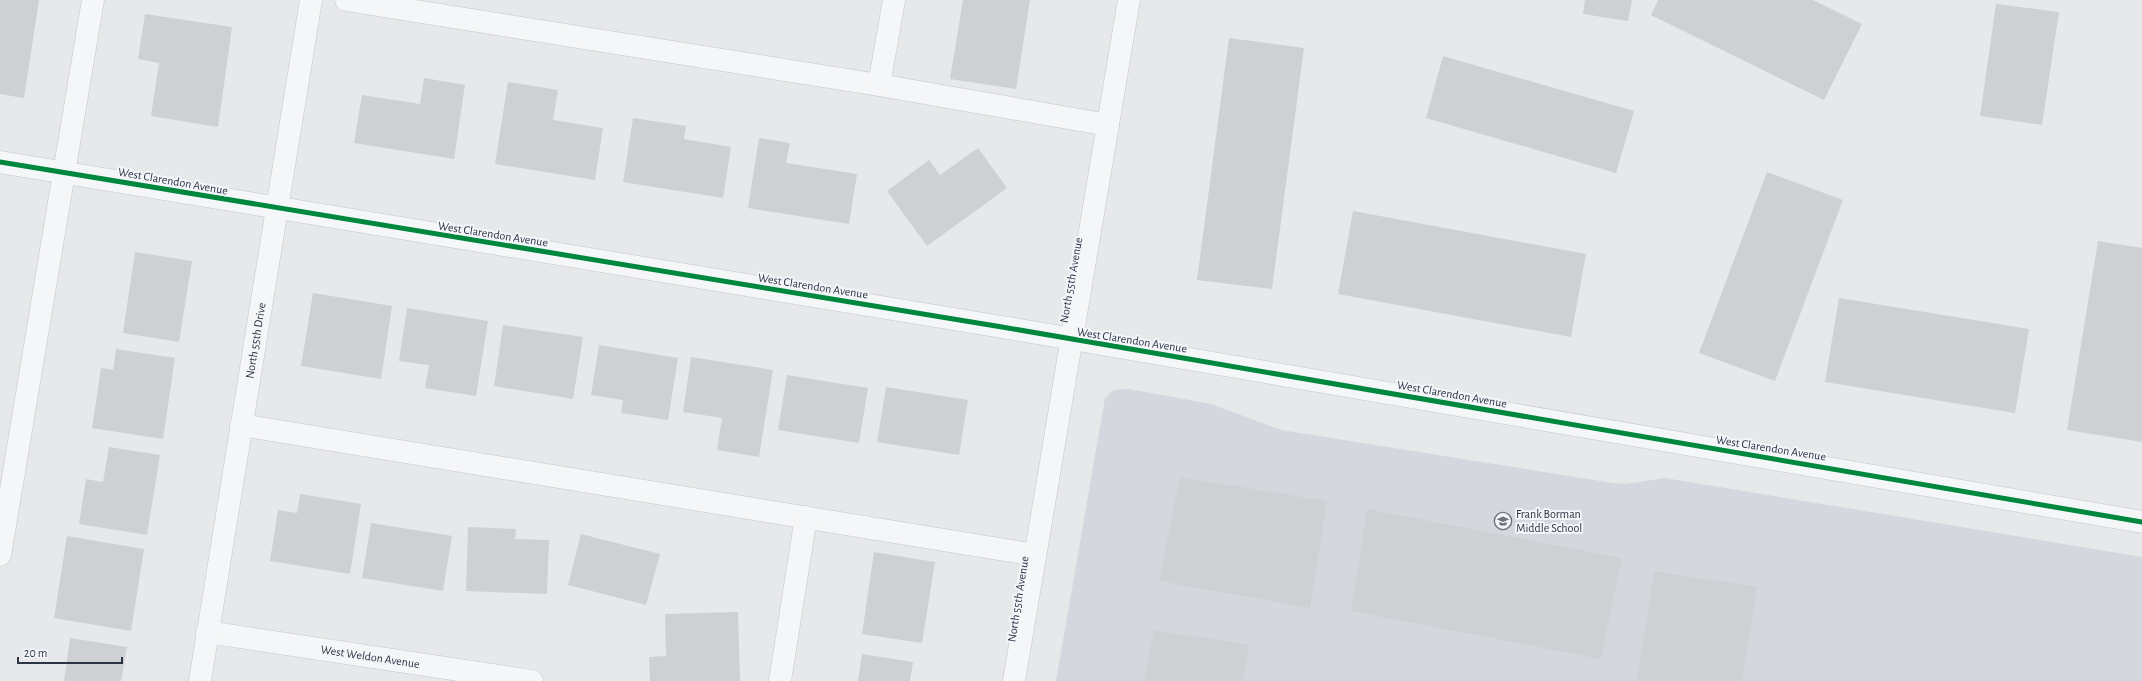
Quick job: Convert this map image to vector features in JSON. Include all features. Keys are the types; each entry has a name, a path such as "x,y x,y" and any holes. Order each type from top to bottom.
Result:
{"street":[{"path":"0,556 93,0"},
{"name":"North 55th Drive","path":"200,681 311,0"},
{"path":"346,0 879,85 1108,125"},
{"path":"879,85 894,0"},
{"name":"North 55th Avenue","path":"1014,681 1129,0"},
{"name":"West Clarendon Avenue","path":"0,162 276,209 1002,327 2142,522"},
{"path":"241,425 1035,555"},
{"path":"780,681 806,517"},
{"name":"West Weldon Avenue","path":"208,632 532,681"}],"shaded area":[{"name":"Frank Borman Middle School","path":"1129,389 1211,404 1281,430 1613,483 1626,484 1665,478 2142,557 2142,681 1056,681 1105,398 1114,390"}],"building":[{"path":"0,0 39,0 24,98 0,94"},
{"path":"963,0 1030,0 1016,89 950,79"},
{"path":"1585,0 1632,0 1628,21 1583,14"},
{"path":"1658,0 1813,0 1862,24 1824,100 1651,15"},
{"path":"1996,4 2059,12 2042,125 1980,116"},
{"path":"145,14 232,27 218,127 151,116 159,63 138,59"},
{"path":"1229,38 1304,48 1272,289 1197,280"},
{"path":"1443,56 1634,111 1616,173 1426,118"},
{"path":"424,78 465,85 454,159 354,143 362,95 420,104"},
{"path":"508,82 558,90 553,120 603,128 595,180 495,164"},
{"path":"633,118 686,126 684,139 731,147 723,198 623,182"},
{"path":"759,138 790,143 786,163 857,174 849,224 748,208"},
{"path":"978,148 1007,188 927,246 887,191 929,160 940,175"},
{"path":"1767,172 1843,200 1775,381 1699,353"},
{"path":"1353,211 1586,254 1571,337 1338,294"},
{"path":"2098,241 2142,248 2142,442 2067,430"},
{"path":"135,252 192,261 179,342 123,333"},
{"path":"313,293 392,306 381,379 301,366"},
{"path":"1839,298 2029,329 2015,413 1825,382"},
{"path":"407,308 488,321 476,396 425,388 429,365 399,361"},
{"path":"503,325 583,337 573,399 494,386"},
{"path":"599,345 678,358 668,420 621,413 623,400 591,395"},
{"path":"116,349 175,358 163,439 92,428 101,368 113,370"},
{"path":"691,357 773,370 759,457 717,450 722,418 683,412"},
{"path":"787,375 868,388 859,443 778,430"},
{"path":"886,387 968,400 959,455 877,442"},
{"path":"109,447 160,455 147,535 79,524 86,479 103,482"},
{"path":"1180,477 1327,501 1310,608 1159,581"},
{"path":"300,494 361,504 350,574 270,561 278,510 297,513"},
{"path":"1367,509 1622,558 1601,659 1351,611"},
{"path":"371,523 452,536 443,591 362,578"},
{"path":"468,527 516,529 515,539 549,540 547,594 466,591"},
{"path":"581,534 660,554 646,605 568,585"},
{"path":"67,536 144,549 131,631 54,618"},
{"path":"874,552 935,562 922,643 862,634"},
{"path":"1654,571 1757,587 1742,681 1637,681"},
{"path":"738,612 740,681 650,681 649,657 666,656 665,614"},
{"path":"1154,630 1249,645 1243,681 1144,681"},
{"path":"70,638 127,647 121,681 64,681"},
{"path":"862,654 913,662 910,681 858,681"}],"cycle path":[{"path":"0,162 1002,327 2142,522"}],"place":[{"name":"Frank Borman Middle School","path":"1503,521"}]}
